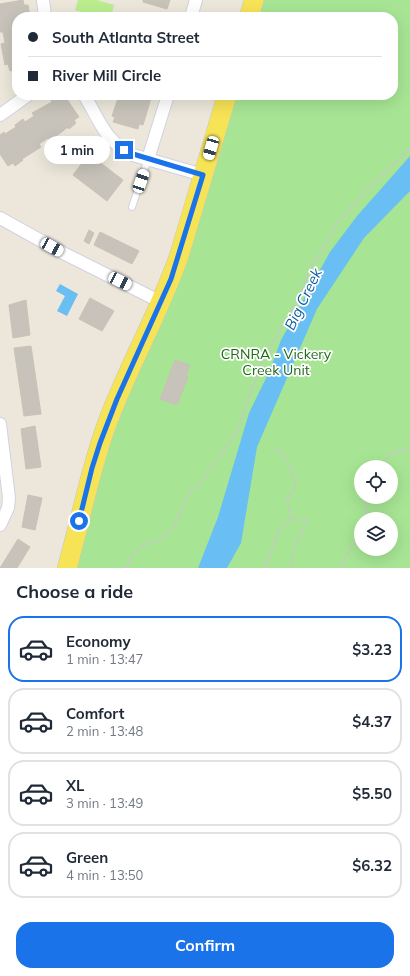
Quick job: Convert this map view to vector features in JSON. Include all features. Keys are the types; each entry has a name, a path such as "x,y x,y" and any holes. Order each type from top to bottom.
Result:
{"main road":[{"path":"250,12 254,0"},
{"path":"67,568 92,468 100,443 117,399 161,302 179,256 226,100"}],"street":[{"path":"43,0 44,12"},
{"path":"193,12 196,0"},
{"path":"0,115 21,100"},
{"path":"87,100 114,143 128,152 203,175"},
{"path":"148,159 166,100"},
{"path":"0,218 65,254 161,302"},
{"path":"0,424 9,498 8,508 0,525"}],"lane":[{"path":"132,207 148,159"}],"path":[{"path":"126,568 134,554 143,545 160,540 174,526 190,489 196,489 237,432 263,359 301,294 308,273 339,221 365,192 410,148"},
{"path":"276,448 289,464 296,486 287,499 291,519"},
{"path":"385,460 389,455 410,448"},
{"path":"266,568 279,530 291,519 306,520 293,554 292,568"},
{"path":"340,568 354,542"}],"green space":[{"path":"78,0 97,0 114,5 112,12 82,12 75,10"},
{"name":"CRNRA - Vickery Creek Unit","path":"255,0 410,0 410,568 67,568 221,100 398,100 398,12 251,12"}],"water":[{"path":"410,156 410,191 364,238 317,309 257,447 241,543 227,568 198,568 218,517 249,413 270,370 281,340 330,252 357,216"},
{"path":"60,284 78,294 67,316 57,311 65,296 56,291"}],"building":[{"path":"23,0 24,5 28,5 29,12 12,12 12,70 10,71 8,64 5,65 1,44 5,43 3,32 0,32 0,4"},
{"path":"143,0 170,0 167,9 143,2"},
{"path":"51,100 67,100 79,117 74,120 76,123 69,129 68,127 50,141 48,138 39,144 41,147 22,159 23,160 15,166 13,163 8,166 0,154 0,135 4,132 5,134 16,127 15,125 23,119 25,122 34,116 32,113 52,102"},
{"path":"117,100 150,100 143,125 139,124 138,129 113,122 115,117 112,116"},
{"path":"89,154 123,180 107,201 73,175"},
{"path":"89,230 94,233 89,244 84,241"},
{"path":"100,232 139,251 132,264 94,245"},
{"path":"90,298 114,311 102,331 79,319"},
{"path":"26,300 30,335 13,338 9,305"},
{"path":"31,346 41,414 24,416 14,348"},
{"path":"175,360 190,365 186,376 188,377 177,405 160,399"},
{"path":"35,426 41,467 26,469 21,429"},
{"path":"28,495 42,498 35,530 22,527"},
{"path":"18,539 30,547 17,568 0,568"}],"route":[{"path":"79,521 92,468 100,443 117,399 171,279 203,175 124,150"}],"water label":[{"name":"Big Creek","path":"303,299"}]}
